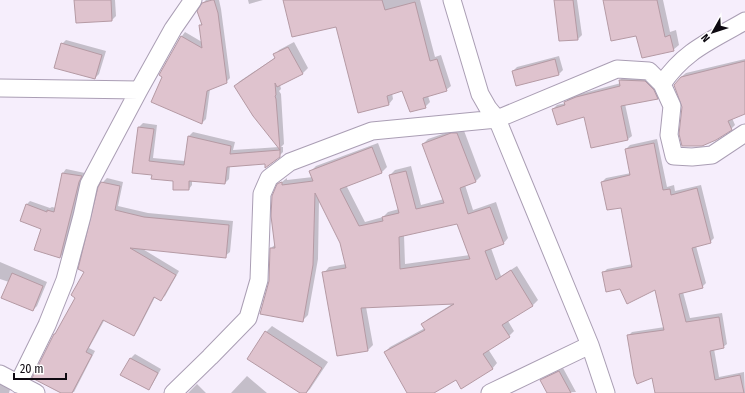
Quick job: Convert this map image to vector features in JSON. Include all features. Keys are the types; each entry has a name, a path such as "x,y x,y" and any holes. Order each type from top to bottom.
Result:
{"street":[{"path":"18,384 47,325 65,280 89,184 173,29 194,0"},
{"path":"452,0 480,94 488,108 497,119 590,345 606,393"},
{"path":"662,84 670,72 699,46 745,21"},
{"path":"173,393 248,318 259,280 262,194 270,178 290,162 372,131 497,119 616,69 649,72 662,84 672,106 669,135 674,156 692,157 712,155 745,133"},
{"path":"0,88 139,90"},
{"path":"490,393 590,345"},
{"path":"0,374 36,393"}],"building":[{"path":"74,0 111,0 112,21 76,23"},
{"path":"214,0 218,13 227,83 207,91 202,124 151,102 162,77 159,75 181,36 202,48 199,25 202,25 197,11 202,3"},
{"path":"283,0 382,0 385,10 415,2 430,61 437,59 447,91 423,98 426,108 410,112 402,91 387,96 389,105 358,113 336,27 292,37"},
{"path":"554,0 573,0 578,40 559,41"},
{"path":"603,0 657,0 665,37 670,35 674,51 642,58 636,36 611,41"},
{"path":"61,43 102,55 95,79 54,68"},
{"path":"288,47 303,74 277,87 275,83 280,150 253,116 234,86 275,58 273,54"},
{"path":"555,59 559,75 516,86 512,71"},
{"path":"745,61 745,114 728,121 732,130 716,140 702,146 682,146 679,134 682,107 674,85 681,77"},
{"path":"619,80 645,81 654,90 658,99 621,106 628,140 591,148 584,117 557,125 552,109 565,105 564,102 576,97 620,86"},
{"path":"138,127 154,129 149,161 184,165 188,136 231,146 230,154 280,150 280,157 265,168 265,164 227,167 225,184 189,181 189,190 173,190 173,181 151,179 152,175 132,173"},
{"path":"451,133 457,133 476,182 460,188 468,214 490,207 504,244 485,251 496,280 511,270 533,306 502,325 510,337 483,354 493,369 461,389 456,380 434,393 407,393 384,352 425,330 421,324 454,304 361,308 368,351 337,356 322,272 346,268 340,243 315,193 313,265 303,322 260,314 269,281 270,248 275,248 271,216 272,196 277,184 282,182 282,185 313,181 309,171 372,147 382,173 340,189 359,226 383,221 382,217 399,213 389,175 406,171 416,209 444,203 422,144","holes":["457,224 470,259 400,269 399,237"]},
{"path":"654,143 663,190 670,189 671,195 697,188 711,243 692,248 703,288 679,294 686,322 719,317 724,348 710,351 715,380 740,375 744,393 655,393 652,378 637,384 634,376 627,335 664,330 655,290 627,304 620,289 606,292 602,272 632,267 621,208 607,210 601,182 630,175 625,149"},
{"path":"62,173 82,176 79,182 60,258 34,250 41,229 20,221 26,204 47,212 47,210 54,212"},
{"path":"101,182 120,186 115,210 144,217 229,225 226,258 130,248 176,275 161,301 154,297 134,336 103,320 86,352 92,355 72,393 61,393 32,378 54,334 75,298 71,295 84,272 78,269 98,187"},
{"path":"12,273 43,286 33,311 1,298"},
{"path":"265,331 322,368 306,393 300,393 247,359"},
{"path":"130,358 158,373 149,390 120,375"},
{"path":"559,371 571,393 547,393 540,380"}]}
